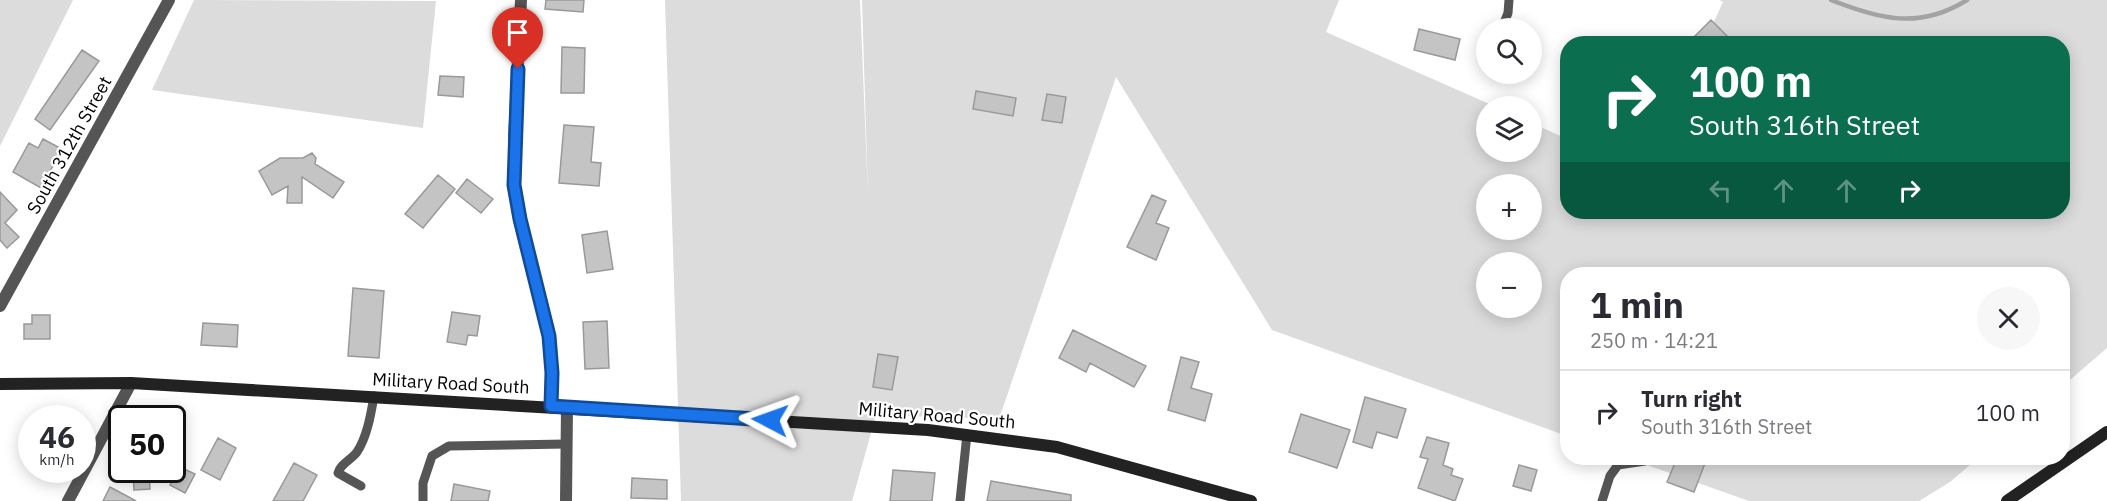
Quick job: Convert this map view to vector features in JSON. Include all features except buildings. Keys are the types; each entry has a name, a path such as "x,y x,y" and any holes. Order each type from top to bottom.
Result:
{"main road":[{"name":"Military Road South","path":"0,384 131,383 551,406 967,434 1057,447 1251,501"},
{"path":"2070,458 2107,432"},
{"path":"2007,501 2059,465"}],"street":[{"name":"South 312th Street","path":"0,306 169,0"},
{"path":"521,0 514,185 520,219 549,336 552,373 551,406"},
{"path":"68,501 131,383"},
{"path":"566,501 567,407"}],"lane":[{"path":"1506,18 1509,0"},
{"path":"361,486 338,473 338,469 357,452 371,416 374,396"},
{"path":"960,501 967,434"},
{"path":"423,501 423,483 432,456 449,446 567,444"},
{"path":"1602,501 1610,476 1618,465"}],"shaded area":[{"path":"0,0 73,0 0,146"},
{"path":"194,0 436,1 423,128 152,90"},
{"path":"665,0 860,0 868,195 862,0 1339,0 1326,32 1476,98 1476,162 1542,162 1542,128 1560,136 1560,219 2070,219 2070,36 1707,36 1723,2 1719,0 2107,0 2107,348 2070,380 2070,267 1560,267 1560,433 1272,330 1116,77 999,419 876,415 852,501 681,501"},
{"path":"1647,465 1970,465 1950,482 1919,501 1749,501"}],"waterway":[{"path":"1831,0 1866,12 1899,18 1932,15 1967,0"}],"route":[{"path":"518,69 514,185 520,219 549,336 552,373 551,406 770,420"}]}
